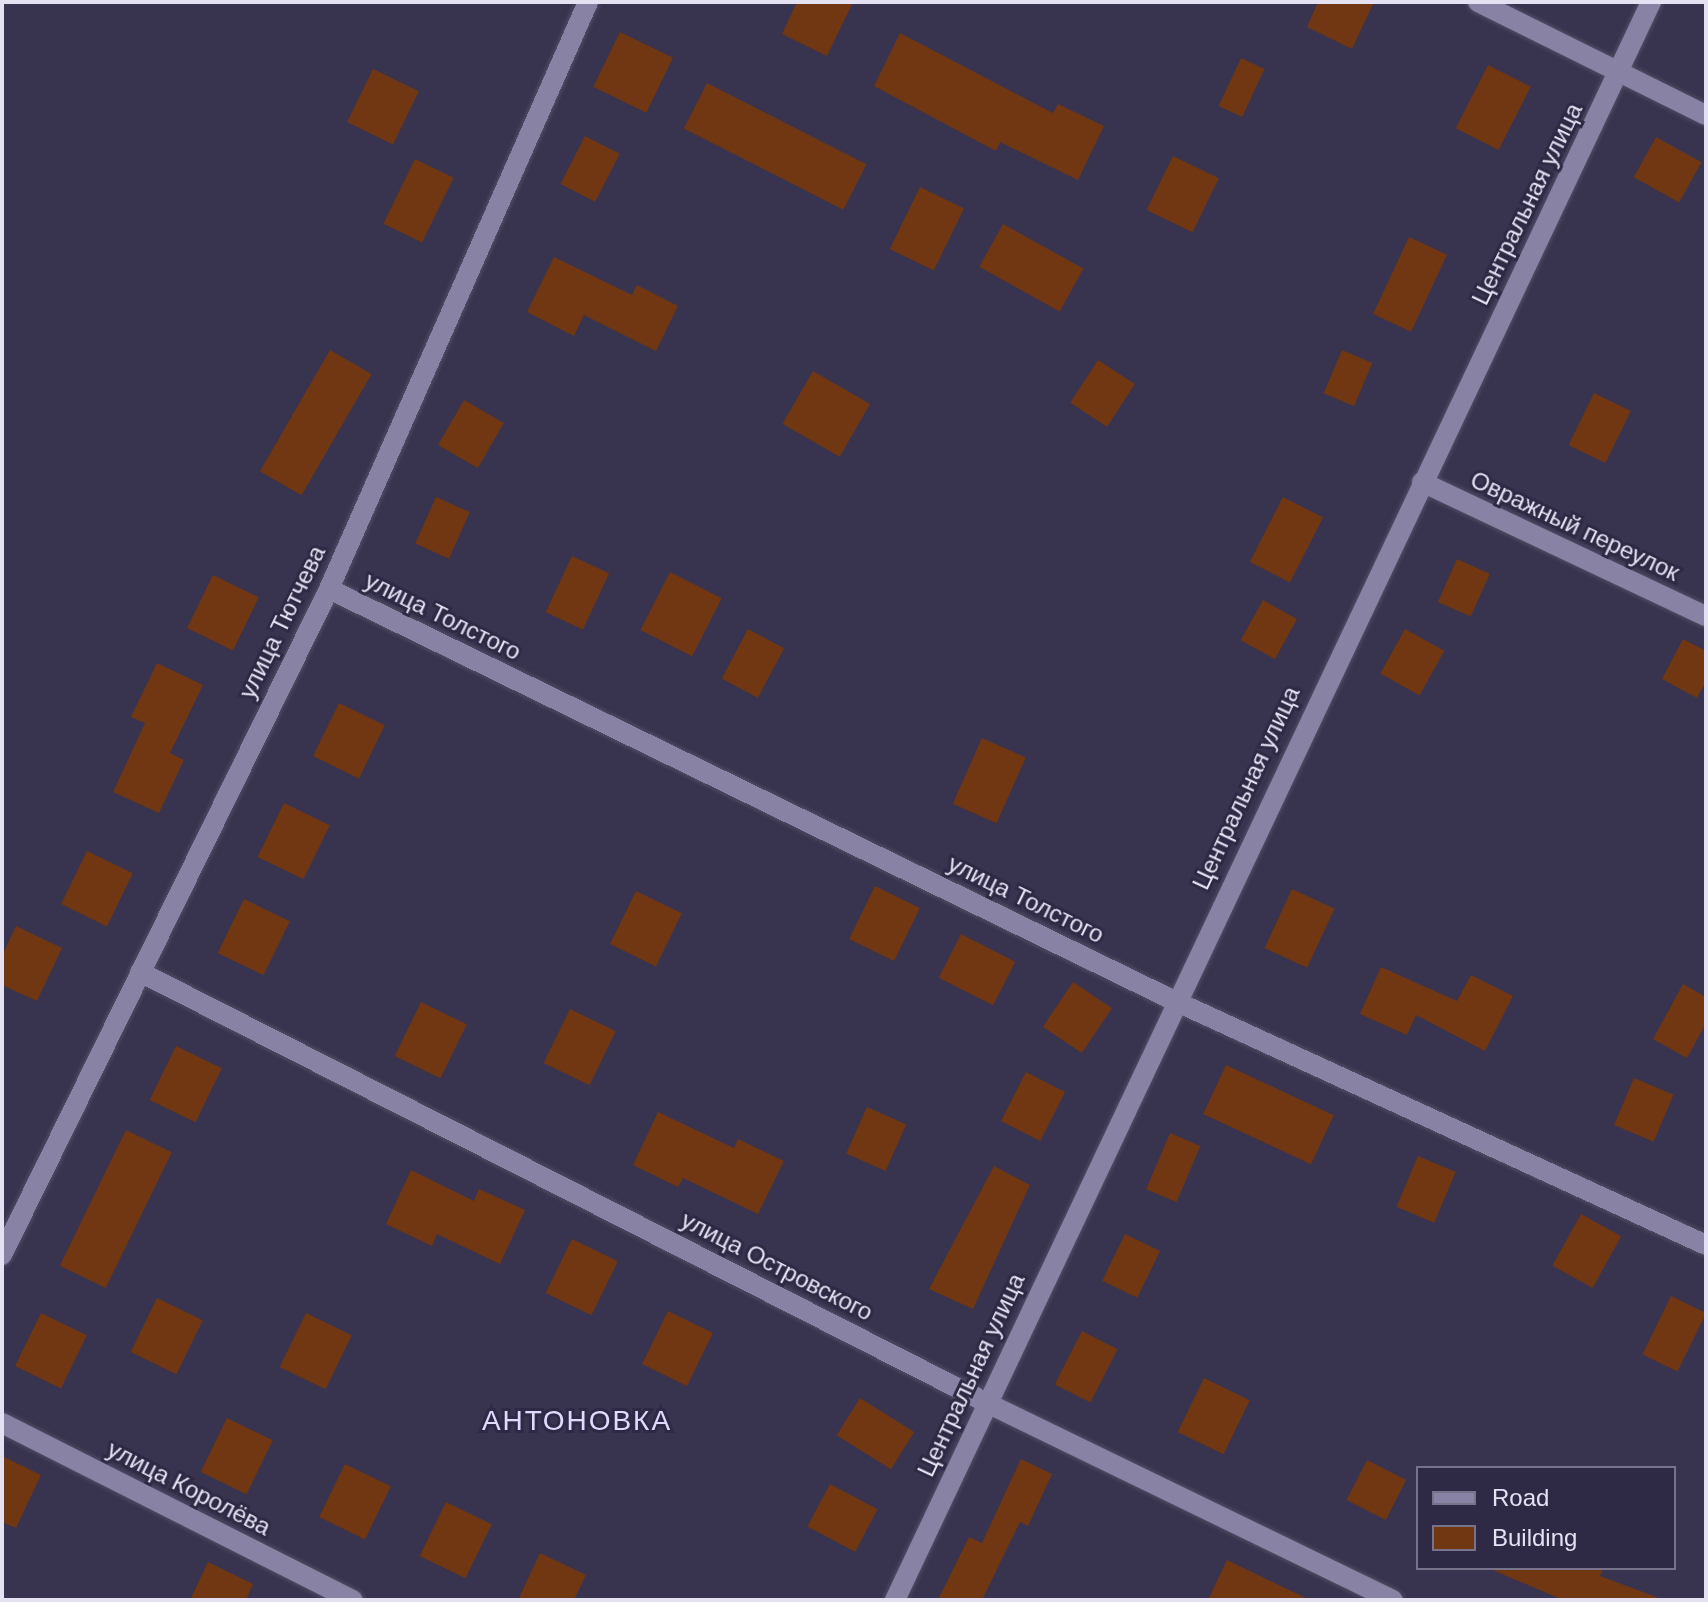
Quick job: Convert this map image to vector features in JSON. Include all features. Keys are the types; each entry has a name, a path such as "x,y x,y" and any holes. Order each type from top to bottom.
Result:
{"street":[{"name":"улица Тютчева","path":"2,1255 329,589 588,2"},
{"path":"1478,2 1706,115"},
{"name":"Центральная улица","path":"895,1600 1175,1001 1651,2"},
{"name":"Овражный переулок","path":"1422,482 1706,616"},
{"name":"улица Толстого","path":"329,589 1175,1001 1706,1245"},
{"name":"улица Островского","path":"140,972 987,1403 1393,1600"},
{"name":"улица Королёва","path":"2,1423 353,1600"}],"building":[{"path":"797,2 853,2 827,56 782,34"},
{"path":"1318,2 1374,2 1352,49 1307,27"},
{"path":"620,32 673,58 646,113 593,87"},
{"path":"900,33 1053,113 1058,104 1104,126 1078,180 1000,142 996,151 874,86"},
{"path":"1241,58 1265,69 1242,117 1219,106"},
{"path":"1488,65 1531,87 1499,150 1456,128"},
{"path":"373,69 419,91 393,144 347,122"},
{"path":"707,83 866,164 843,210 684,128"},
{"path":"585,136 620,154 595,202 560,184"},
{"path":"1656,137 1701,162 1679,202 1634,177"},
{"path":"1173,156 1219,178 1193,232 1147,210"},
{"path":"415,159 454,178 422,243 383,224"},
{"path":"920,187 964,208 934,270 890,249"},
{"path":"1003,224 1083,269 1060,311 979,267"},
{"path":"1409,237 1447,255 1411,332 1373,314"},
{"path":"554,257 632,295 637,285 678,306 656,351 584,315 574,336 527,312"},
{"path":"330,350 372,374 302,495 260,471"},
{"path":"1342,350 1372,363 1354,406 1324,393"},
{"path":"1098,360 1135,384 1107,427 1070,403"},
{"path":"813,371 870,404 840,457 782,424"},
{"path":"1594,393 1631,411 1605,463 1569,445"},
{"path":"464,400 504,423 478,468 438,445"},
{"path":"436,497 470,512 449,559 415,544"},
{"path":"1283,497 1323,517 1290,582 1250,562"},
{"path":"572,556 609,573 583,630 546,612"},
{"path":"1457,559 1490,574 1471,617 1438,602"},
{"path":"670,572 722,598 692,656 640,630"},
{"path":"213,575 259,597 233,650 187,628"},
{"path":"1263,600 1297,619 1275,659 1241,640"},
{"path":"748,629 784,648 758,698 722,678"},
{"path":"1405,629 1444,651 1420,695 1380,674"},
{"path":"1683,639 1706,651 1706,681 1697,698 1662,679"},
{"path":"157,663 203,685 170,753 184,760 159,813 113,792 145,723 131,717"},
{"path":"339,703 385,725 359,778 313,756"},
{"path":"982,738 1026,758 997,823 953,804"},
{"path":"284,803 330,825 304,879 258,857"},
{"path":"87,851 133,873 107,926 61,904"},
{"path":"875,886 920,908 894,961 849,939"},
{"path":"1292,889 1335,909 1307,968 1265,948"},
{"path":"636,891 682,913 656,966 610,944"},
{"path":"244,899 290,921 264,975 218,953"},
{"path":"16,926 62,948 37,1001 2,985 2,956"},
{"path":"961,934 1015,962 993,1005 939,978"},
{"path":"1381,967 1457,1001 1471,975 1513,996 1485,1051 1416,1015 1407,1035 1360,1014"},
{"path":"1073,982 1112,1008 1082,1053 1043,1027"},
{"path":"1683,984 1706,997 1706,1023 1687,1058 1653,1039"},
{"path":"421,1002 467,1024 441,1078 395,1056"},
{"path":"570,1009 616,1031 590,1085 544,1063"},
{"path":"176,1046 222,1068 196,1122 150,1100"},
{"path":"1226,1065 1334,1115 1311,1164 1203,1114"},
{"path":"1026,1072 1065,1092 1040,1141 1001,1121"},
{"path":"1634,1078 1674,1095 1654,1142 1614,1125"},
{"path":"867,1107 906,1124 886,1171 846,1154"},
{"path":"658,1112 734,1148 738,1139 784,1161 758,1214 683,1178 678,1187 633,1165"},
{"path":"126,1130 172,1152 106,1288 60,1266"},
{"path":"1170,1133 1200,1146 1177,1202 1146,1189"},
{"path":"1418,1156 1456,1172 1434,1223 1397,1207"},
{"path":"994,1166 1030,1185 973,1309 929,1289"},
{"path":"411,1170 474,1201 479,1189 525,1210 500,1264 437,1234 432,1246 386,1224"},
{"path":"1581,1214 1621,1236 1593,1288 1552,1266"},
{"path":"1125,1234 1160,1251 1137,1298 1102,1281"},
{"path":"572,1239 618,1261 592,1315 546,1293"},
{"path":"1671,1296 1706,1313 1678,1372 1643,1354"},
{"path":"157,1298 203,1320 177,1374 131,1352"},
{"path":"668,1311 713,1333 687,1386 642,1364"},
{"path":"41,1313 87,1335 61,1388 15,1366"},
{"path":"306,1313 352,1335 326,1389 280,1367"},
{"path":"1082,1331 1118,1349 1090,1403 1055,1384"},
{"path":"1204,1378 1250,1400 1224,1454 1178,1432"},
{"path":"860,1398 914,1432 891,1469 837,1435"},
{"path":"227,1418 273,1440 247,1494 201,1472"},
{"path":"2,1456 41,1475 16,1528 2,1522"},
{"path":"1021,1459 1052,1474 1028,1526 1020,1522 982,1600 938,1600 969,1537 982,1543"},
{"path":"1367,1460 1406,1480 1386,1520 1347,1500"},
{"path":"345,1464 391,1486 365,1539 319,1517"},
{"path":"830,1484 878,1509 855,1552 807,1526"},
{"path":"446,1502 492,1524 466,1578 420,1556"},
{"path":"540,1553 586,1575 574,1600 518,1600"},
{"path":"1227,1560 1310,1600 1208,1600"},
{"path":"208,1562 253,1584 246,1600 190,1600"},
{"path":"1493,1570 1602,1570 1600,1576 1659,1598 1563,1600"}],"district":[{"name":"АНТОНОВКА","path":"577,1421"}]}
